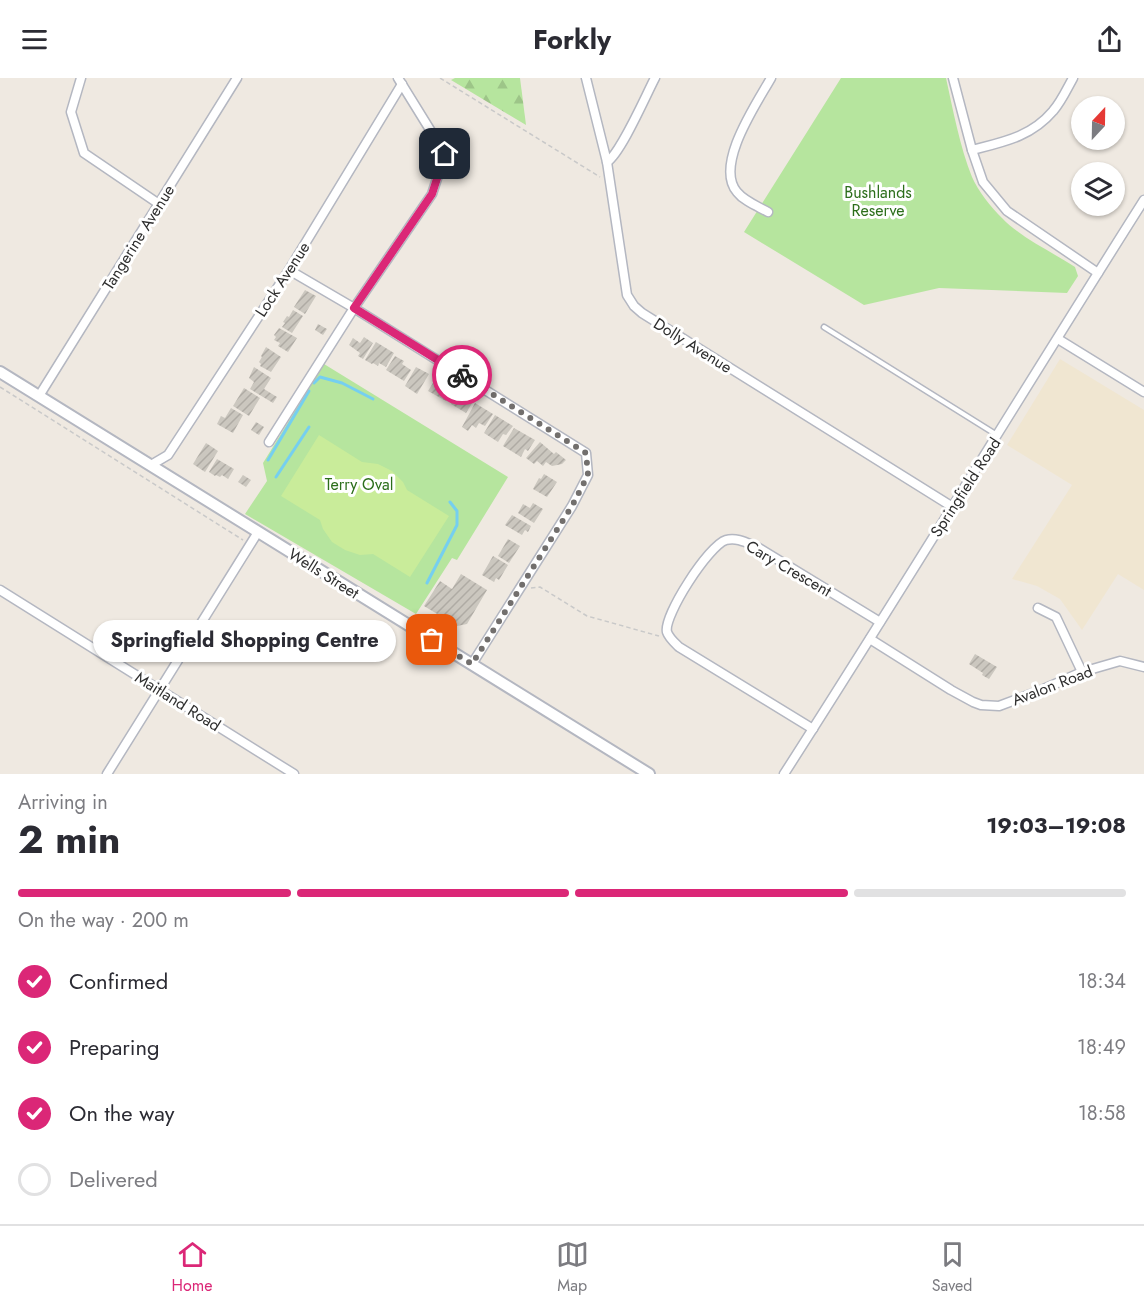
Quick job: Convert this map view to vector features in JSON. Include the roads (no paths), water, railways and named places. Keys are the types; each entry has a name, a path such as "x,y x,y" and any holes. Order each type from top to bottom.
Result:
{"street":[{"path":"81,78 71,112 84,153 159,204"},
{"name":"Tangerine Avenue","path":"39,396 237,78"},
{"name":"Dolly Avenue","path":"586,78 607,162 627,295 634,306 642,314 951,506"},
{"path":"607,162 613,159 620,147 655,78"},
{"path":"768,212 736,192 730,179 730,161 735,144 771,78"},
{"path":"953,78 983,182 1007,211 1098,273"},
{"path":"972,150 1015,139 1035,128 1054,110 1073,78"},
{"path":"269,442 354,308 432,194 445,154 400,81"},
{"name":"Lock Avenue","path":"151,465 168,455 289,270 400,81"},
{"name":"Springfield Road","path":"784,774 1144,200"},
{"path":"289,270 586,453 588,475 572,506 472,664"},
{"path":"1058,339 1144,392"},
{"name":"Wells Street","path":"0,372 649,774"},
{"path":"107,774 258,532"},
{"name":"Cary Crescent","path":"813,729 671,639 667,632 667,624 679,598 704,559 715,547 726,540 740,540 757,547 880,622"},
{"name":"Maitland Road","path":"0,590 294,774"},
{"path":"1038,608 1056,617 1082,672"},
{"name":"Avalon Road","path":"870,639 958,694 981,705 999,706 1082,672 1120,661 1144,667"}],"lane":[{"path":"824,327 998,436"}],"waterway":[{"path":"314,383 320,377 342,383 373,399"},
{"path":"268,460 309,391"},
{"path":"276,477 309,427"},
{"path":"427,583 457,525 457,511 450,502"}],"place":[{"name":"Springfield Shopping Centre","path":"432,640"}],"park label":[{"name":"Bushlands Reserve","path":"878,201"},
{"name":"Terry Oval","path":"359,484"}]}
